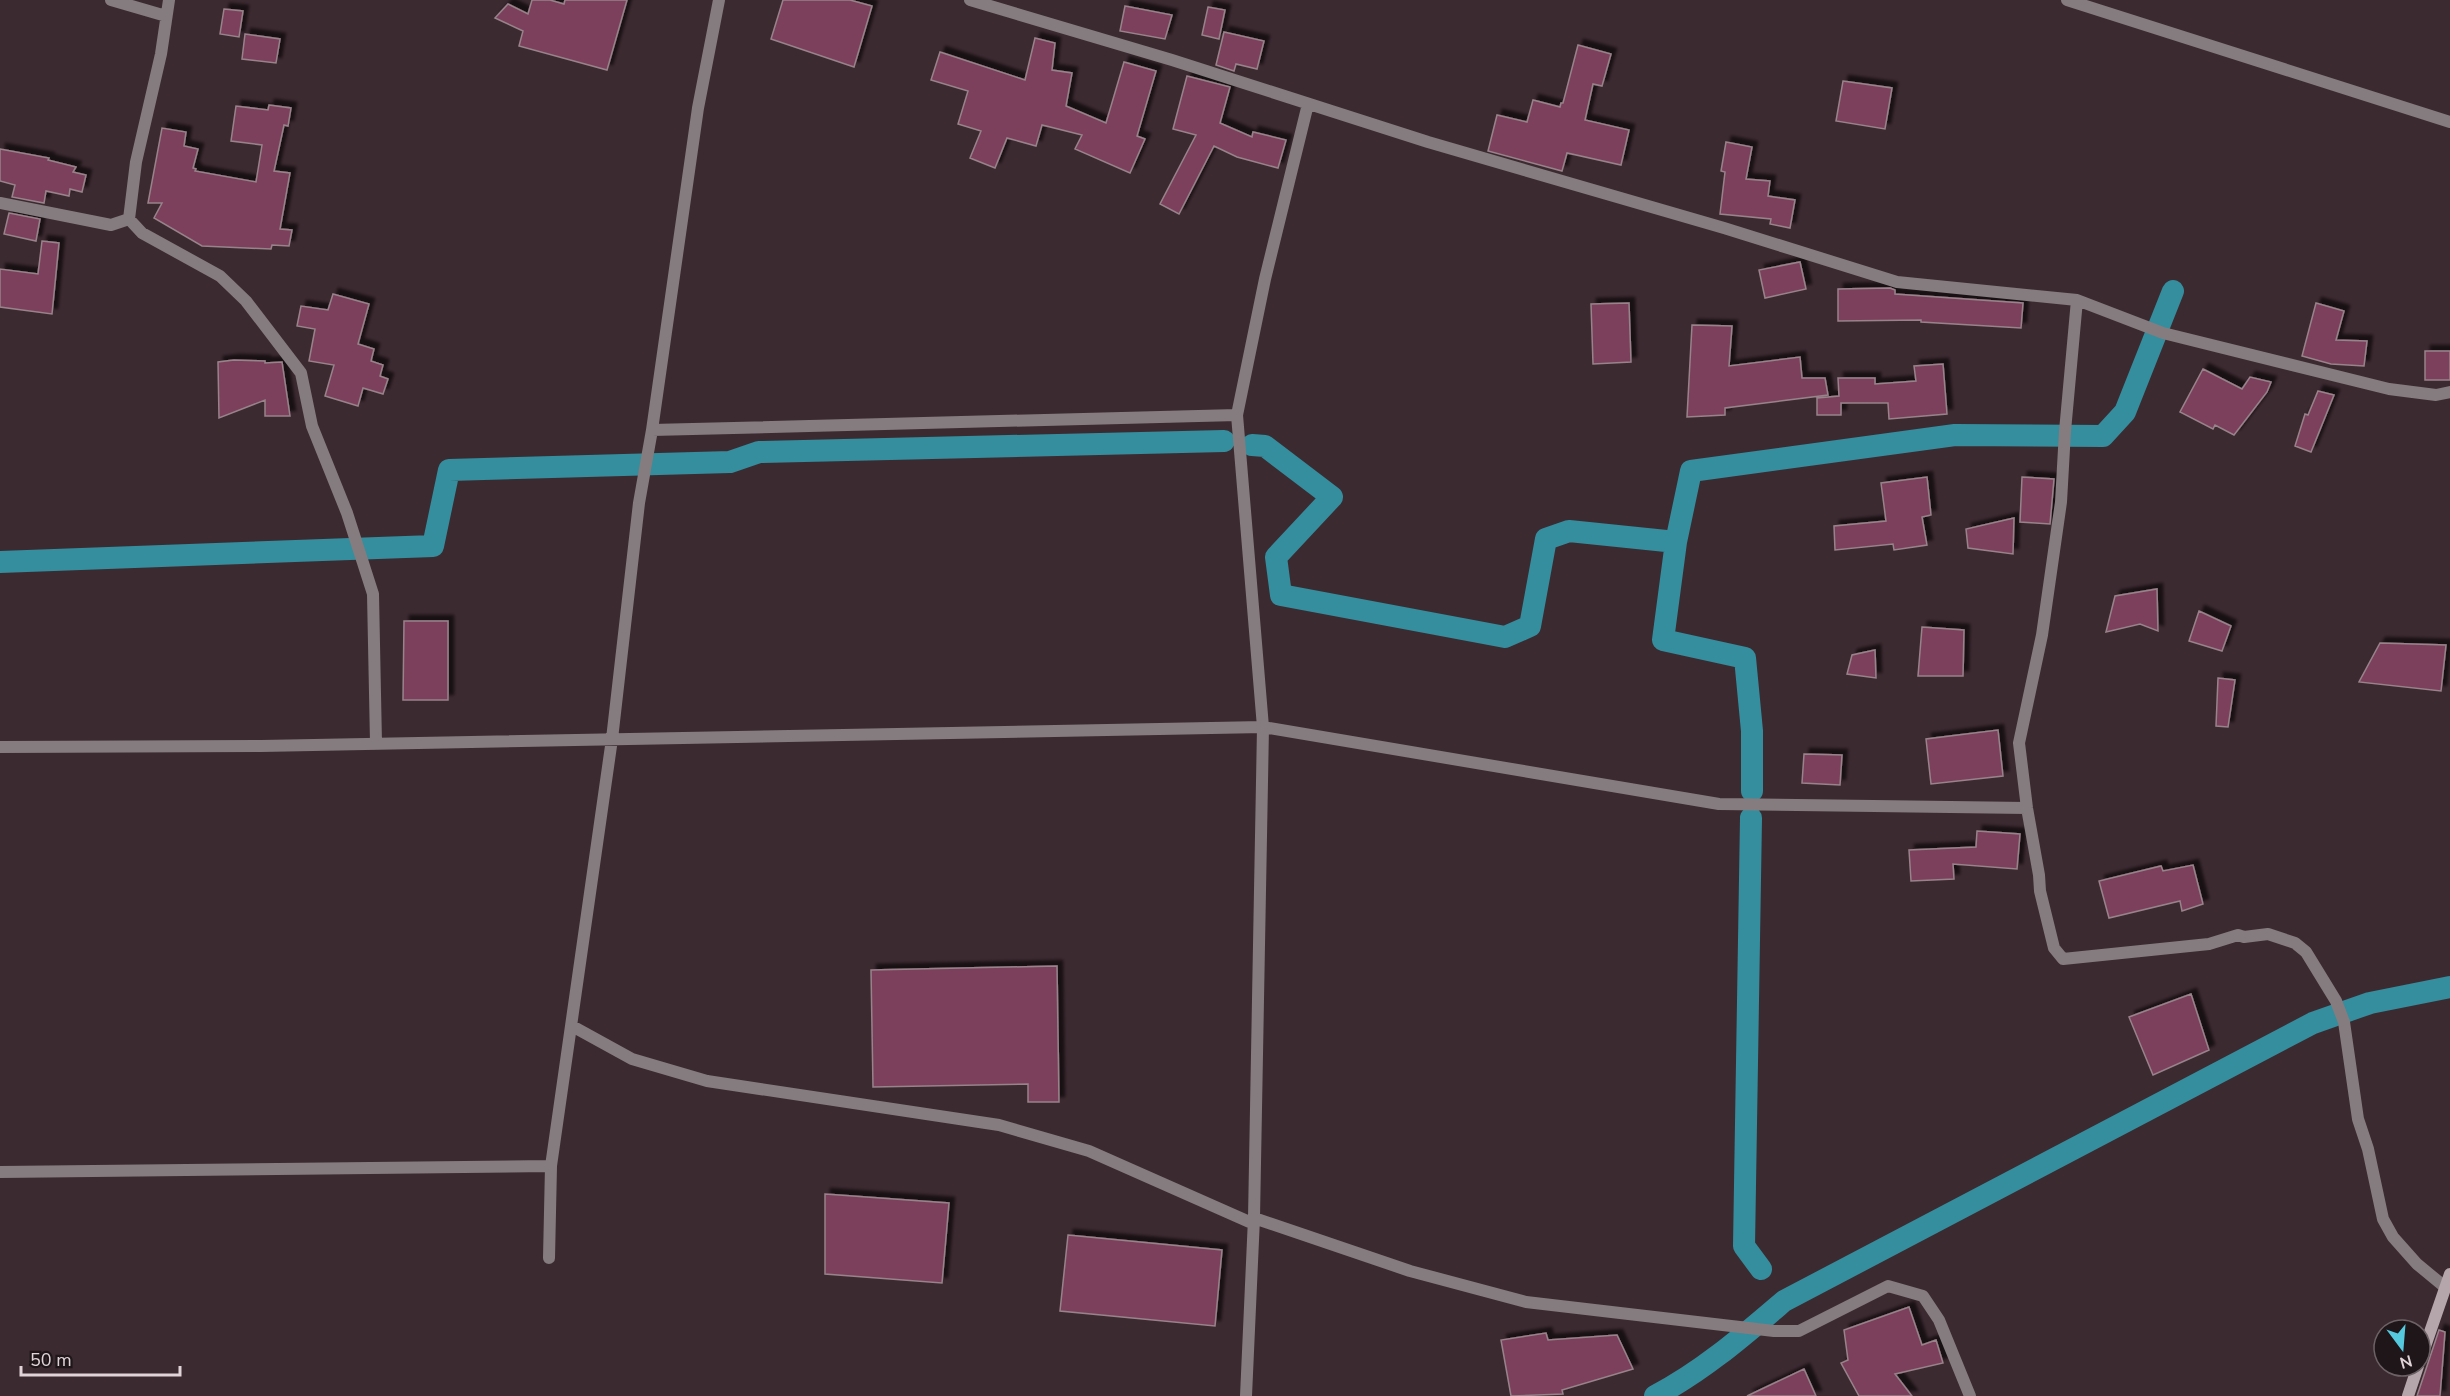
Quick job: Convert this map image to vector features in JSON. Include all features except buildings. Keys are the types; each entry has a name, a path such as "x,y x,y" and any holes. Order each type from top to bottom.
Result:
{"main road":[{"path":"2432,1325 2450,1274"},
{"path":"2408,1396 2414,1378"}],"street":[{"path":"111,0 166,16"},
{"path":"169,0 161,54 136,162 129,219 142,233 220,276 246,301 301,373 312,426 368,572 374,594 376,743"},
{"path":"549,1258 551,1166 612,739 639,503 647,446 652,430 698,108 719,0"},
{"path":"970,0 1172,60 1428,142 1724,228 1897,282 2077,300 2163,333 2389,389 2436,395 2450,392"},
{"path":"2067,0 2450,122"},
{"path":"1246,1396 1254,1221 1263,727 1237,415 1265,279 1308,104"},
{"path":"0,203 111,225 129,219"},
{"path":"2077,300 2061,502 2042,635 2019,743 2027,808 2049,933 2054,948 2064,959 2209,944 2238,935 2244,937 2268,933 2295,943 2306,952 2336,1001 2344,1022 2358,1119 2383,1219 2393,1237 2417,1264 2445,1287"},
{"path":"652,430 1237,415"},
{"path":"0,747 376,743 1263,727 1719,804 2027,808"},
{"path":"572,1026 632,1059 707,1081 999,1125 1089,1151 1254,1221 1410,1271 1526,1302 1774,1331 1799,1331 1888,1286 1923,1296 1939,1320 1971,1396"},
{"path":"0,1172 551,1166"}],"waterway":[{"path":"1752,791 1752,731 1745,658 1663,640 1676,542 1691,471 1955,435 2103,436 2125,412 2173,291"},
{"path":"0,562 433,546 449,470 730,462 759,452 1224,441"},
{"path":"1252,445 1265,446 1332,497 1276,557 1281,595 1505,637 1530,626 1546,539 1569,531 1676,542"},
{"path":"1751,818 1744,1246 1761,1269"},
{"path":"1655,1396 1706,1364 1784,1301 2313,1023 2370,1003 2450,987"}]}
